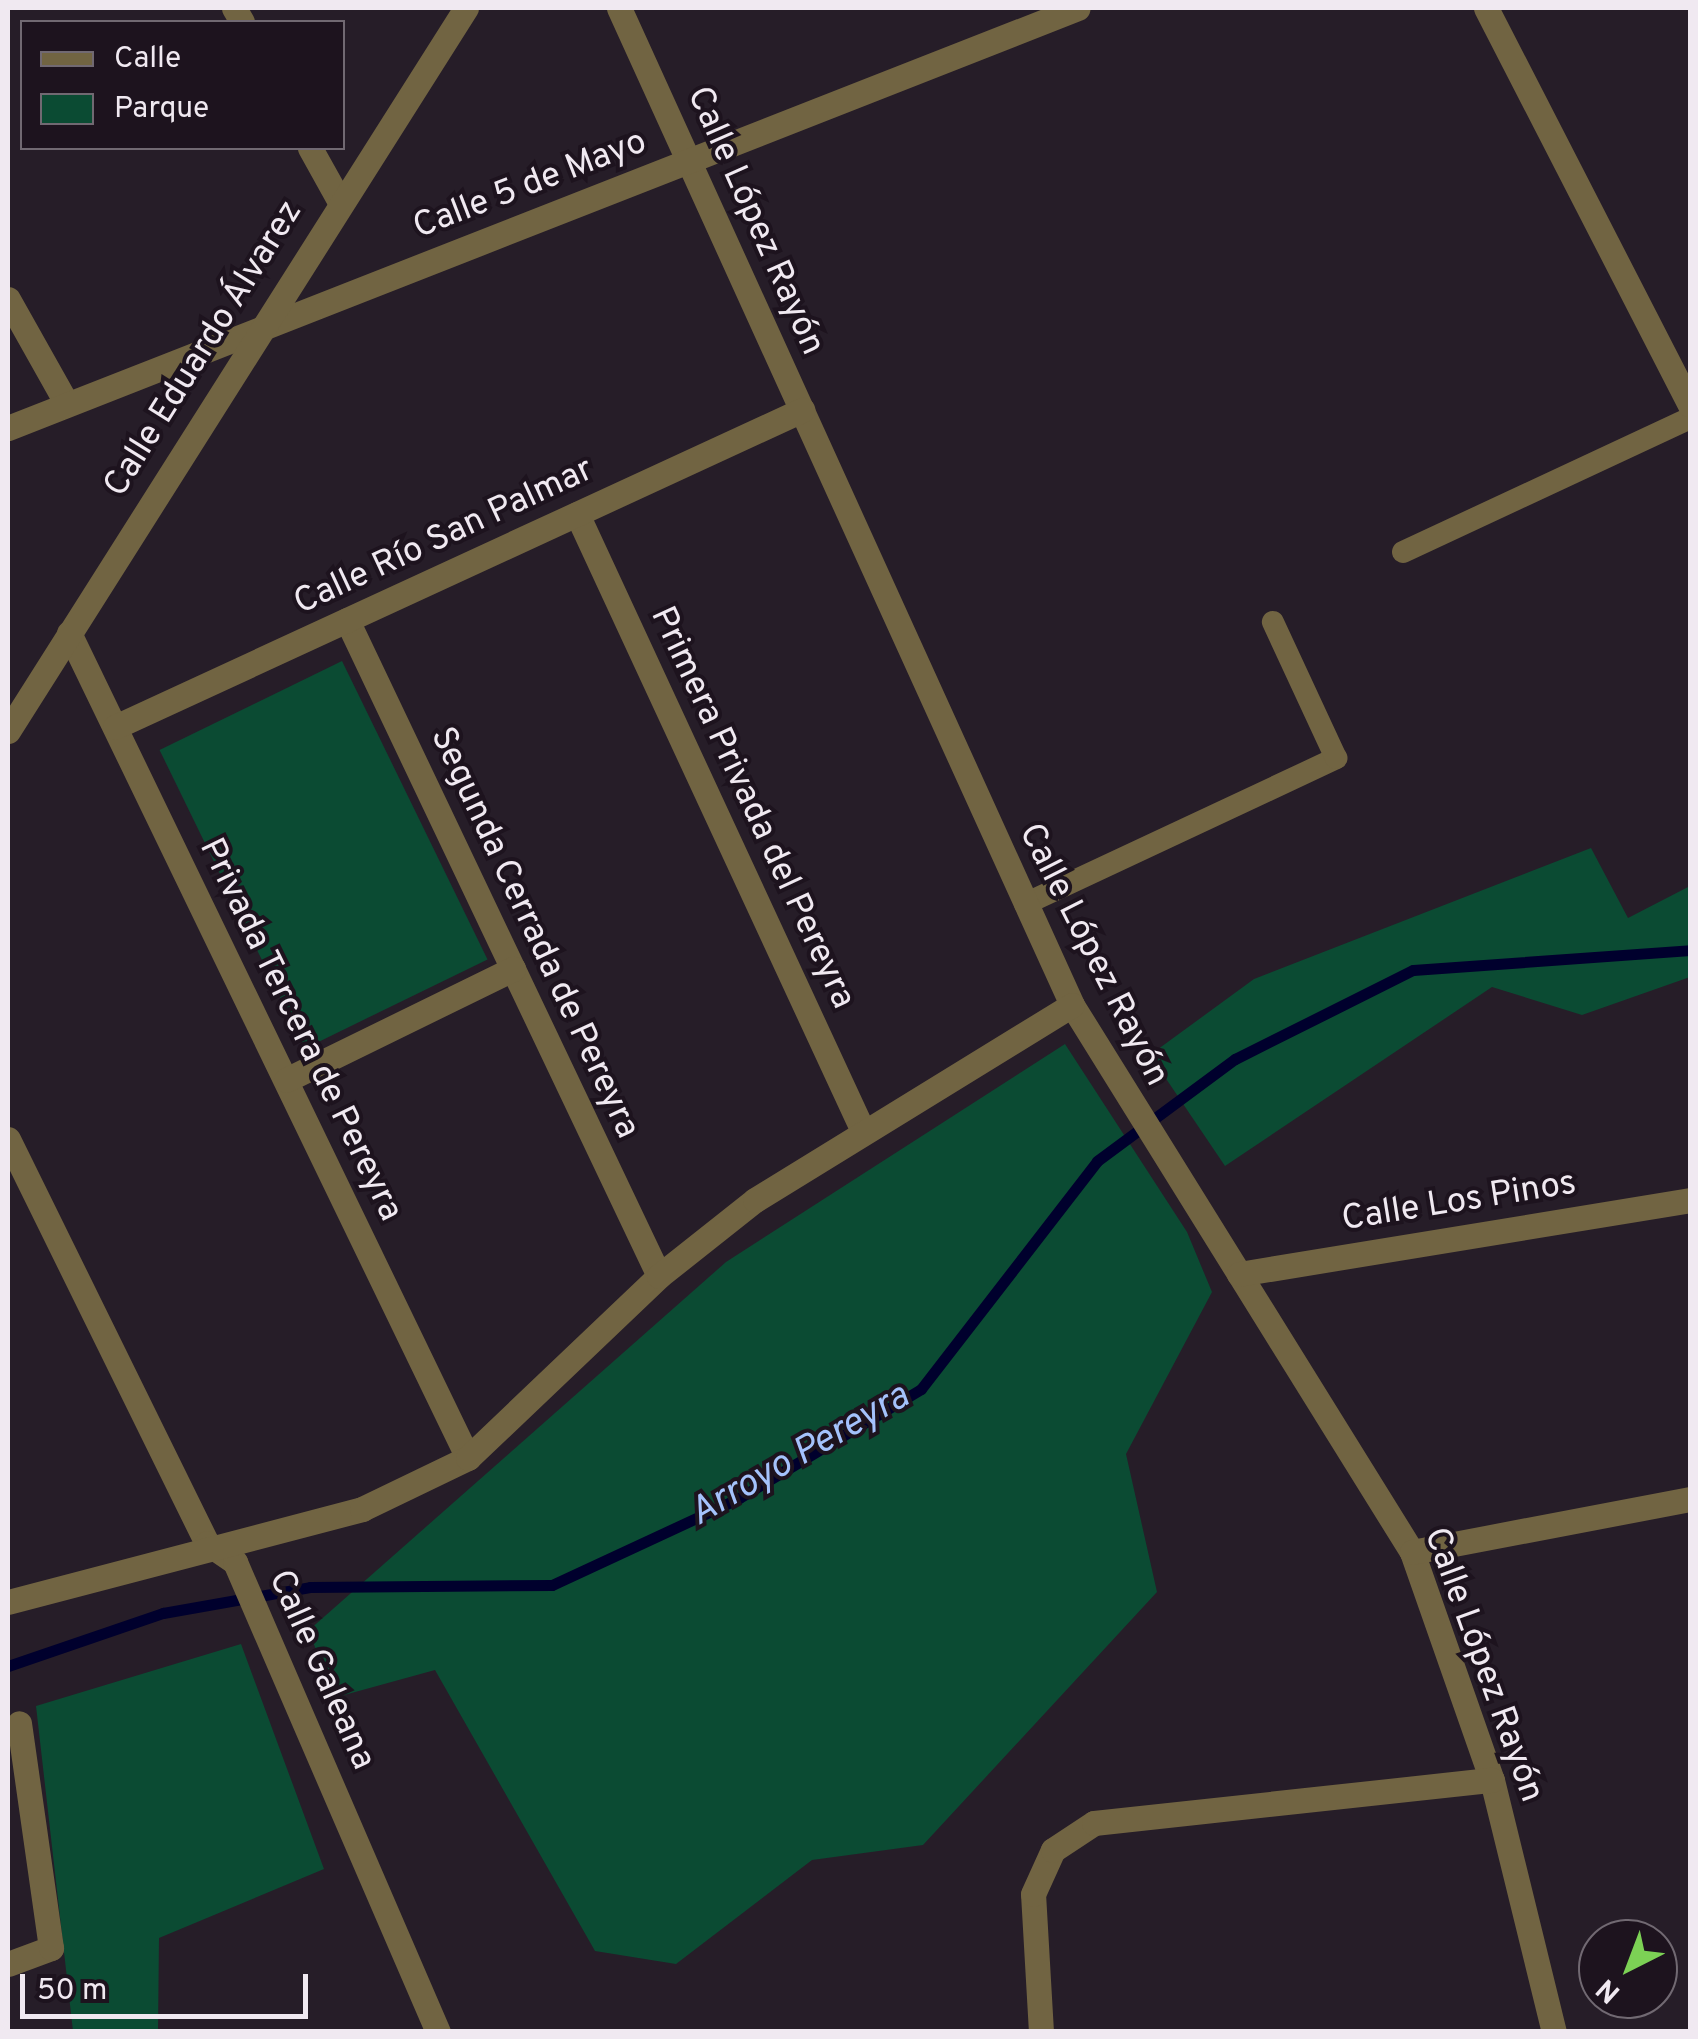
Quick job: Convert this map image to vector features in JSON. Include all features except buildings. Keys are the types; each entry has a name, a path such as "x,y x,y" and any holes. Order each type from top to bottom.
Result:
{"street":[{"name":"Calle Eduardo Álvarez","path":"8,732 253,331 466,8"},
{"name":"Calle López Rayón","path":"619,8 1072,1005 1123,1096 1240,1274 1412,1552 1492,1780 1554,2032"},
{"name":"Calle 5 de Mayo","path":"8,428 1078,8"},
{"path":"1486,8 1690,405"},
{"path":"311,150 339,200"},
{"path":"8,299 67,404"},
{"name":"Calle Río San Palmar","path":"115,727 802,410"},
{"name":"Primera Privada del Pereyra","path":"578,514 863,1131"},
{"name":"Segunda Cerrada de Pereyra","path":"347,620 659,1276"},
{"name":"Privada Tercera de Pereyra","path":"69,633 468,1458"},
{"path":"286,1080 513,969"},
{"path":"8,1602 207,1543 362,1509 468,1458 659,1276 863,1131 1072,1005"},
{"path":"8,1139 207,1543"},
{"name":"Calle Los Pinos","path":"1240,1274 1690,1200"},
{"path":"1412,1552 1690,1499"},
{"name":"Calle Galeana","path":"207,1543 236,1562 438,2032"},
{"path":"8,1964 51,1948 19,1723"},
{"path":"1041,2032 1033,1894 1053,1850 1094,1823 1492,1780"}],"lane":[{"path":"1403,552 1690,418"},
{"path":"1025,904 1336,758 1272,622"}],"green space":[{"path":"342,661 488,959 305,1048 160,750"},
{"path":"1591,848 1628,918 1690,886 1690,977 1582,1015 1492,987 1225,1166 1150,1055 1254,979"},
{"path":"1065,1044 1187,1232 1212,1292 1126,1454 1157,1592 923,1845 812,1860 676,1964 595,1951 435,1670 337,1697 308,1631 726,1262"},
{"path":"241,1644 324,1869 159,1938 158,2031 73,2031 36,1706"}],"waterway":[{"name":"Arroyo Pereyra","path":"8,1666 163,1613 310,1587 552,1585 739,1498 921,1389 1097,1161 1235,1059 1413,970 1690,950"}]}
